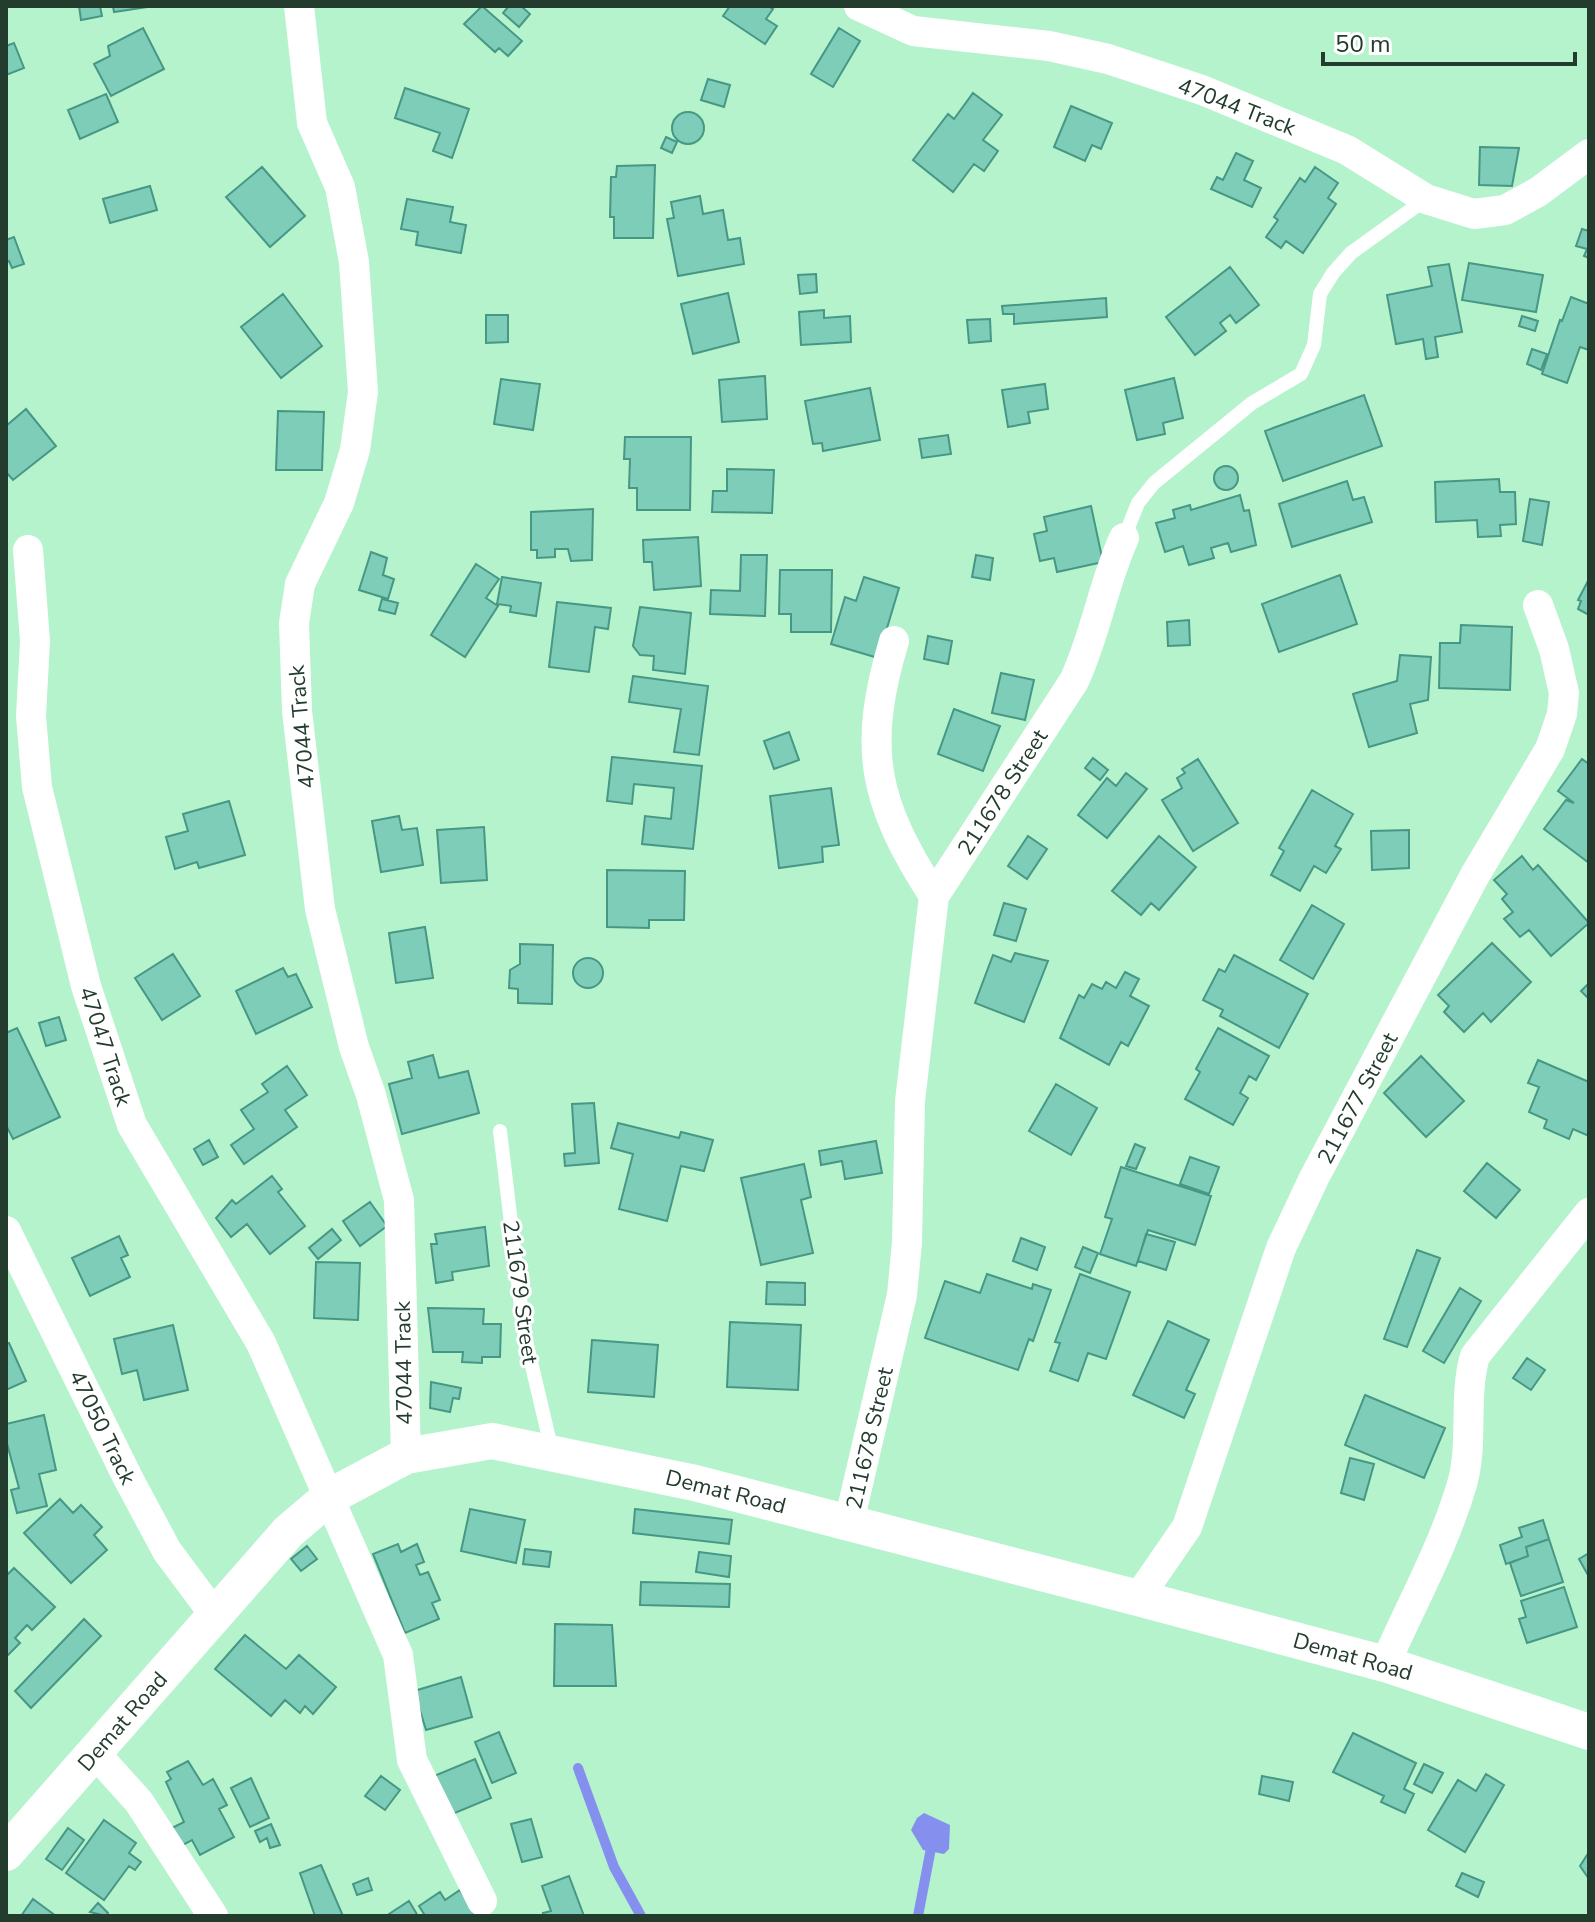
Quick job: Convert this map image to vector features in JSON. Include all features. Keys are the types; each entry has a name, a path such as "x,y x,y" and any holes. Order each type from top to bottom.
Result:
{"street":[{"name":"47044 Track","path":"299,6 312,123 340,187 354,262 363,392 355,450 339,503 300,584 294,623 297,711 320,909 354,1047 371,1095 399,1200 406,1456"},
{"name":"47044 Track","path":"859,6 913,31 1049,46 1108,59 1202,90 1347,150 1426,199 1474,214 1505,210 1538,192 1589,154"},
{"name":"211678 Street","path":"849,1522 902,1295 907,1242 910,1101 934,896 1074,681 1091,644 1113,564 1124,538"},
{"name":"47047 Track","path":"28,550 35,641 31,716 37,787 86,986 132,1125 261,1343 398,1655 403,1673 408,1746 418,1776 482,1901"},
{"name":"211677 Street","path":"1138,1598 1187,1527 1281,1248 1314,1178 1475,875 1550,749 1562,714 1564,693 1554,649 1538,605"},
{"path":"894,641 879,693 875,739 878,782 890,816 934,896"},
{"path":"1385,1664 1441,1543 1463,1482 1470,1374 1475,1356 1589,1213"},
{"name":"47050 Track","path":"6,1231 167,1551 214,1614"},
{"name":"Demat Road","path":"6,1853 288,1532 329,1497 406,1456 492,1441 552,1451 849,1522 1138,1598 1385,1664 1589,1732"},
{"path":"95,1753 139,1802 213,1916"}],"lane":[{"name":"211678 Street","path":"1124,538 1138,503 1154,483 1252,403 1301,374 1314,345 1320,294 1333,273 1351,253 1426,199"},
{"name":"211679 Street","path":"500,1131 524,1332 552,1451"}],"water":[{"path":"924,1813 950,1825 949,1849 944,1854 923,1850 911,1830 917,1818"}],"building":[{"path":"79,6 100,6 102,16 81,20"},
{"path":"113,6 154,6 114,12"},
{"path":"482,6 522,41 508,56 499,48 495,52 464,24"},
{"path":"509,6 521,6 530,14 519,27 503,13"},
{"path":"730,6 768,6 773,9 766,19 777,26 765,44 723,16"},
{"path":"143,28 164,69 111,96 94,64 110,56 108,46"},
{"path":"839,28 860,41 833,87 811,74"},
{"path":"14,43 24,68 6,75 6,46"},
{"path":"708,79 730,85 724,107 701,100"},
{"path":"405,88 469,109 452,158 433,151 440,133 395,118"},
{"path":"973,93 1002,115 983,140 998,151 984,171 974,164 953,192 913,160 948,114 954,119"},
{"path":"106,94 118,122 80,139 68,110"},
{"path":"1071,106 1112,123 1101,149 1092,145 1085,161 1054,147"},
{"path":"688,112 699,117 704,128 699,139 688,144 677,139 672,128 677,117"},
{"path":"666,137 677,142 672,153 661,148"},
{"path":"1480,147 1519,148 1512,186 1479,185"},
{"path":"1236,153 1253,161 1244,180 1261,188 1252,207 1211,189 1217,177 1223,180"},
{"path":"655,165 653,238 614,238 614,217 610,217 611,177 616,177 617,166"},
{"path":"262,167 305,216 270,247 226,197"},
{"path":"1315,167 1338,183 1328,198 1336,204 1303,253 1286,241 1281,248 1266,237 1278,220 1274,217 1300,178 1305,182"},
{"path":"150,186 157,210 110,223 103,199"},
{"path":"700,196 703,214 723,210 728,240 740,238 744,264 678,276 667,219 674,218 671,202"},
{"path":"407,199 453,207 450,222 466,225 461,253 416,245 418,232 401,229"},
{"path":"1582,229 1589,231 1589,258 1584,256 1587,249 1576,246"},
{"path":"14,237 24,264 12,268 9,261 6,263 6,240"},
{"path":"1469,263 1543,275 1536,312 1462,300"},
{"path":"1449,264 1462,332 1435,337 1438,357 1426,359 1423,339 1396,344 1387,295 1432,286 1428,267"},
{"path":"1230,267 1259,305 1236,323 1230,315 1220,323 1226,331 1195,355 1166,317"},
{"path":"816,274 817,292 800,294 798,275"},
{"path":"728,293 739,342 693,354 681,304"},
{"path":"283,294 322,346 281,378 241,327"},
{"path":"1571,297 1589,304 1589,350 1580,347 1567,383 1542,374"},
{"path":"1106,298 1107,317 1014,324 1014,314 1003,314 1002,306"},
{"path":"824,310 824,318 850,316 851,342 801,345 799,312"},
{"path":"486,315 508,315 508,342 486,343"},
{"path":"1522,316 1538,321 1535,331 1519,326"},
{"path":"990,319 991,341 969,343 967,320"},
{"path":"1532,349 1547,354 1541,370 1527,364"},
{"path":"765,376 767,419 722,422 719,380"},
{"path":"1174,378 1183,418 1163,423 1165,434 1137,440 1125,390"},
{"path":"501,379 540,384 533,430 494,424"},
{"path":"1045,384 1048,409 1028,412 1030,423 1008,427 1002,390"},
{"path":"870,388 880,440 823,451 822,443 813,444 805,401"},
{"path":"1364,395 1382,446 1283,481 1265,431"},
{"path":"26,409 56,446 13,480 6,472 6,426"},
{"path":"278,411 324,412 322,470 276,470"},
{"path":"948,435 951,454 922,458 919,439"},
{"path":"625,437 691,437 690,510 637,510 637,488 629,488 630,459 624,459"},
{"path":"1226,466 1237,473 1238,478 1231,489 1226,490 1215,483 1214,478 1221,467"},
{"path":"727,469 774,470 772,513 712,512 713,491 727,491"},
{"path":"1499,479 1500,492 1515,492 1516,524 1500,525 1501,536 1478,537 1477,520 1436,522 1435,482"},
{"path":"1347,481 1353,500 1364,497 1372,522 1292,547 1279,504"},
{"path":"1240,495 1244,511 1249,510 1256,545 1231,552 1228,543 1211,548 1214,558 1189,565 1183,546 1165,552 1156,523 1175,518 1173,510 1190,505 1191,510"},
{"path":"1530,499 1549,502 1542,545 1523,541"},
{"path":"1091,506 1103,562 1057,572 1054,558 1040,561 1034,534 1047,531 1044,517"},
{"path":"593,509 592,560 571,561 568,549 555,549 555,557 537,558 537,550 531,550 531,512"},
{"path":"698,537 701,586 654,590 652,562 644,562 643,540"},
{"path":"371,552 387,558 383,575 394,579 388,599 359,590"},
{"path":"741,555 767,555 765,616 710,614 711,590 740,591"},
{"path":"976,555 993,558 990,580 972,577"},
{"path":"476,564 499,579 486,598 498,606 465,657 431,635"},
{"path":"780,570 832,570 831,632 791,632 791,614 779,614"},
{"path":"1340,575 1357,624 1279,652 1262,604"},
{"path":"502,577 541,583 536,616 510,612 511,606 497,604"},
{"path":"864,577 899,588 878,658 831,644 845,597 856,601"},
{"path":"1589,579 1589,615 1578,609 1581,601 1578,600"},
{"path":"382,599 398,603 395,614 379,610"},
{"path":"557,602 611,608 608,629 595,627 589,672 549,667"},
{"path":"640,607 691,613 685,674 653,670 654,656 640,655 633,646"},
{"path":"1189,620 1190,645 1168,646 1167,622"},
{"path":"1461,625 1512,627 1510,690 1439,688 1440,643 1460,643"},
{"path":"928,636 952,641 948,664 924,659"},
{"path":"1400,655 1431,657 1428,700 1410,704 1417,733 1369,747 1353,694 1397,681"},
{"path":"1001,673 1034,680 1025,720 992,713"},
{"path":"633,676 708,686 699,755 674,752 681,709 629,702"},
{"path":"954,709 1000,726 983,771 938,754"},
{"path":"789,732 799,760 774,769 764,741"},
{"path":"612,757 702,766 693,849 642,844 645,816 671,819 674,788 634,784 632,804 607,801"},
{"path":"1093,758 1108,770 1100,780 1085,768"},
{"path":"1198,759 1238,823 1193,851 1162,800 1182,788 1177,778 1185,773 1182,769"},
{"path":"1582,759 1589,764 1589,863 1544,829 1566,800 1574,803 1558,791"},
{"path":"1126,773 1147,789 1107,838 1078,815 1107,778 1116,786"},
{"path":"831,788 839,845 822,847 823,862 779,868 770,796"},
{"path":"1312,790 1353,814 1335,846 1341,849 1326,873 1314,866 1300,891 1271,875 1284,851 1279,848"},
{"path":"229,801 245,855 199,868 197,862 175,869 166,837 188,831 183,814"},
{"path":"399,816 402,830 417,828 423,865 381,872 372,821"},
{"path":"484,827 487,880 441,883 437,830"},
{"path":"1409,830 1409,868 1372,870 1371,831"},
{"path":"1028,836 1047,849 1027,879 1008,866"},
{"path":"1159,836 1196,867 1159,910 1151,903 1141,915 1112,891"},
{"path":"1522,856 1533,870 1538,865 1589,923 1551,956 1529,930 1520,937 1504,919 1513,912 1502,899 1507,894 1494,880"},
{"path":"607,870 685,871 684,920 649,920 649,928 607,927"},
{"path":"1004,903 1026,909 1016,941 994,935"},
{"path":"1312,905 1344,924 1313,979 1280,960"},
{"path":"425,927 433,978 396,983 389,933"},
{"path":"1492,943 1531,982 1491,1022 1483,1013 1464,1032 1444,1012 1449,1006 1438,995"},
{"path":"520,944 553,945 552,1004 518,1003 518,989 509,988 510,970 520,964"},
{"path":"1015,953 1048,961 1024,1022 975,1003 993,955 1011,962"},
{"path":"173,954 200,996 162,1020 135,978"},
{"path":"1234,955 1308,994 1279,1048 1220,1016 1223,1010 1203,1000 1219,969 1225,972"},
{"path":"588,958 594,959 602,967 602,979 594,987 588,988 582,987 574,979 573,973 574,967 582,959"},
{"path":"283,968 288,977 296,974 312,1007 256,1034 236,991"},
{"path":"1125,972 1139,979 1130,996 1149,1006 1128,1046 1121,1042 1109,1065 1060,1038 1079,995 1084,998 1092,984 1102,989 1106,982 1116,988"},
{"path":"1589,983 1589,999 1581,991"},
{"path":"59,1017 66,1040 46,1046 39,1023"},
{"path":"17,1028 60,1117 13,1139 6,1125 6,1033"},
{"path":"1218,1028 1269,1056 1256,1080 1249,1076 1240,1093 1248,1098 1233,1125 1185,1099 1200,1072 1196,1069"},
{"path":"433,1055 439,1078 468,1071 479,1113 402,1134 389,1084 412,1078 408,1062"},
{"path":"1421,1056 1464,1101 1426,1137 1384,1093"},
{"path":"1538,1060 1589,1082 1589,1136 1573,1129 1569,1139 1544,1128 1547,1120 1529,1112 1539,1087 1528,1083"},
{"path":"287,1066 307,1095 285,1110 297,1127 244,1164 231,1145 254,1129 241,1110 268,1092 262,1084"},
{"path":"1056,1084 1097,1108 1071,1155 1029,1131"},
{"path":"594,1103 599,1163 565,1166 564,1154 575,1153 572,1104"},
{"path":"618,1123 679,1138 681,1132 713,1140 704,1171 681,1166 667,1221 619,1209 633,1154 611,1148"},
{"path":"209,1140 218,1157 203,1165 194,1149"},
{"path":"876,1141 882,1173 845,1179 842,1161 821,1165 819,1151"},
{"path":"1135,1144 1145,1148 1136,1169 1126,1166"},
{"path":"1190,1157 1219,1167 1209,1194 1180,1184"},
{"path":"1487,1163 1520,1190 1496,1218 1464,1191"},
{"path":"804,1164 811,1197 801,1200 813,1253 761,1265 741,1178"},
{"path":"1121,1167 1211,1196 1195,1245 1148,1230 1136,1266 1100,1254 1112,1219 1105,1217"},
{"path":"272,1176 282,1189 278,1192 305,1226 270,1254 247,1224 231,1237 216,1218 232,1200 236,1204"},
{"path":"370,1202 387,1226 360,1246 343,1221"},
{"path":"485,1227 489,1266 452,1272 453,1280 436,1283 431,1244 437,1244 435,1234"},
{"path":"332,1229 341,1240 318,1259 309,1248"},
{"path":"1146,1234 1175,1242 1166,1270 1138,1261"},
{"path":"119,1236 128,1255 121,1258 130,1277 90,1296 72,1258"},
{"path":"1021,1238 1045,1247 1037,1270 1013,1261"},
{"path":"1083,1247 1098,1253 1090,1273 1075,1267"},
{"path":"1417,1250 1440,1258 1407,1347 1384,1339"},
{"path":"316,1262 360,1263 358,1320 314,1318"},
{"path":"987,1274 1032,1289 1033,1284 1051,1290 1033,1341 1029,1339 1018,1370 925,1338 945,1281 980,1293"},
{"path":"1080,1274 1130,1292 1106,1359 1088,1353 1078,1381 1050,1371 1060,1343 1055,1342"},
{"path":"767,1282 805,1283 805,1305 766,1304"},
{"path":"1460,1288 1481,1301 1444,1363 1423,1351"},
{"path":"428,1308 484,1309 483,1324 501,1324 500,1357 482,1357 482,1363 462,1362 463,1352 433,1352"},
{"path":"1168,1321 1209,1340 1186,1390 1195,1394 1184,1418 1133,1395"},
{"path":"730,1322 801,1325 798,1390 727,1387"},
{"path":"173,1325 188,1390 144,1400 137,1370 122,1374 114,1339"},
{"path":"592,1340 658,1345 654,1397 588,1392"},
{"path":"9,1343 26,1381 6,1390 6,1344"},
{"path":"1527,1358 1545,1370 1531,1390 1513,1378"},
{"path":"431,1382 461,1388 459,1399 453,1398 450,1412 430,1408"},
{"path":"1365,1395 1445,1428 1424,1478 1345,1445"},
{"path":"44,1415 56,1470 39,1474 47,1506 17,1513 11,1490 19,1488 6,1440 6,1424"},
{"path":"1350,1458 1374,1464 1364,1500 1341,1493"},
{"path":"60,1499 73,1513 81,1505 102,1527 94,1535 107,1550 71,1583 24,1533"},
{"path":"470,1509 525,1520 516,1563 461,1551"},
{"path":"635,1509 732,1520 729,1544 633,1533"},
{"path":"1543,1520 1549,1539 1526,1547 1528,1556 1506,1564 1500,1545 1522,1537 1519,1528"},
{"path":"1549,1539 1563,1582 1521,1596 1510,1563 1528,1556 1526,1547"},
{"path":"398,1544 401,1552 417,1544 424,1562 416,1565 420,1575 428,1572 440,1600 432,1603 439,1619 405,1633 373,1554"},
{"path":"307,1546 317,1559 301,1571 291,1559"},
{"path":"525,1549 551,1552 549,1567 523,1564"},
{"path":"699,1552 731,1556 729,1577 696,1572"},
{"path":"1589,1553 1589,1577 1579,1559"},
{"path":"14,1568 55,1607 32,1630 27,1625 15,1638 20,1643 6,1657 6,1576"},
{"path":"641,1582 730,1584 729,1607 640,1605"},
{"path":"1564,1587 1577,1627 1527,1643 1519,1619 1526,1617 1521,1601"},
{"path":"84,1619 101,1636 31,1708 15,1691"},
{"path":"555,1624 612,1625 616,1686 554,1686"},
{"path":"245,1635 286,1669 299,1655 336,1687 313,1714 305,1706 300,1713 285,1700 271,1716 215,1669"},
{"path":"461,1677 472,1717 426,1730 414,1691"},
{"path":"499,1732 516,1773 492,1783 475,1742"},
{"path":"1353,1733 1416,1763 1404,1789 1414,1794 1405,1813 1381,1802 1384,1796 1333,1772"},
{"path":"475,1759 491,1798 450,1815 434,1776"},
{"path":"188,1761 203,1785 213,1779 227,1805 219,1809 234,1837 200,1855 192,1840 181,1846 172,1828 184,1822 166,1782 171,1779 167,1772"},
{"path":"1424,1764 1443,1773 1432,1793 1414,1784"},
{"path":"1486,1774 1504,1785 1465,1852 1428,1830 1458,1780 1476,1791"},
{"path":"381,1776 400,1790 385,1810 365,1796"},
{"path":"1262,1776 1293,1782 1289,1801 1259,1794"},
{"path":"251,1778 269,1818 250,1827 231,1788"},
{"path":"531,1819 542,1857 522,1862 511,1824"},
{"path":"104,1820 136,1843 129,1853 141,1862 135,1870 129,1866 104,1900 66,1873"},
{"path":"271,1824 280,1845 270,1848 267,1838 260,1842 255,1831"},
{"path":"68,1828 84,1840 62,1870 46,1859"},
{"path":"1589,1852 1589,1879 1580,1866"},
{"path":"321,1865 343,1916 315,1916 300,1873"},
{"path":"1462,1873 1484,1882 1478,1897 1456,1886"},
{"path":"569,1876 584,1916 544,1916 543,1913 551,1911 542,1886"},
{"path":"368,1878 372,1890 357,1895 353,1884"},
{"path":"460,1890 477,1916 420,1916 424,1914 419,1906 440,1892 445,1900"},
{"path":"33,1899 56,1916 21,1916"},
{"path":"409,1901 418,1916 386,1916"},
{"path":"98,1903 108,1913 106,1916 90,1912"}],"waterway":[{"path":"578,1768 614,1867 641,1916"},
{"path":"918,1916 932,1843"}]}
